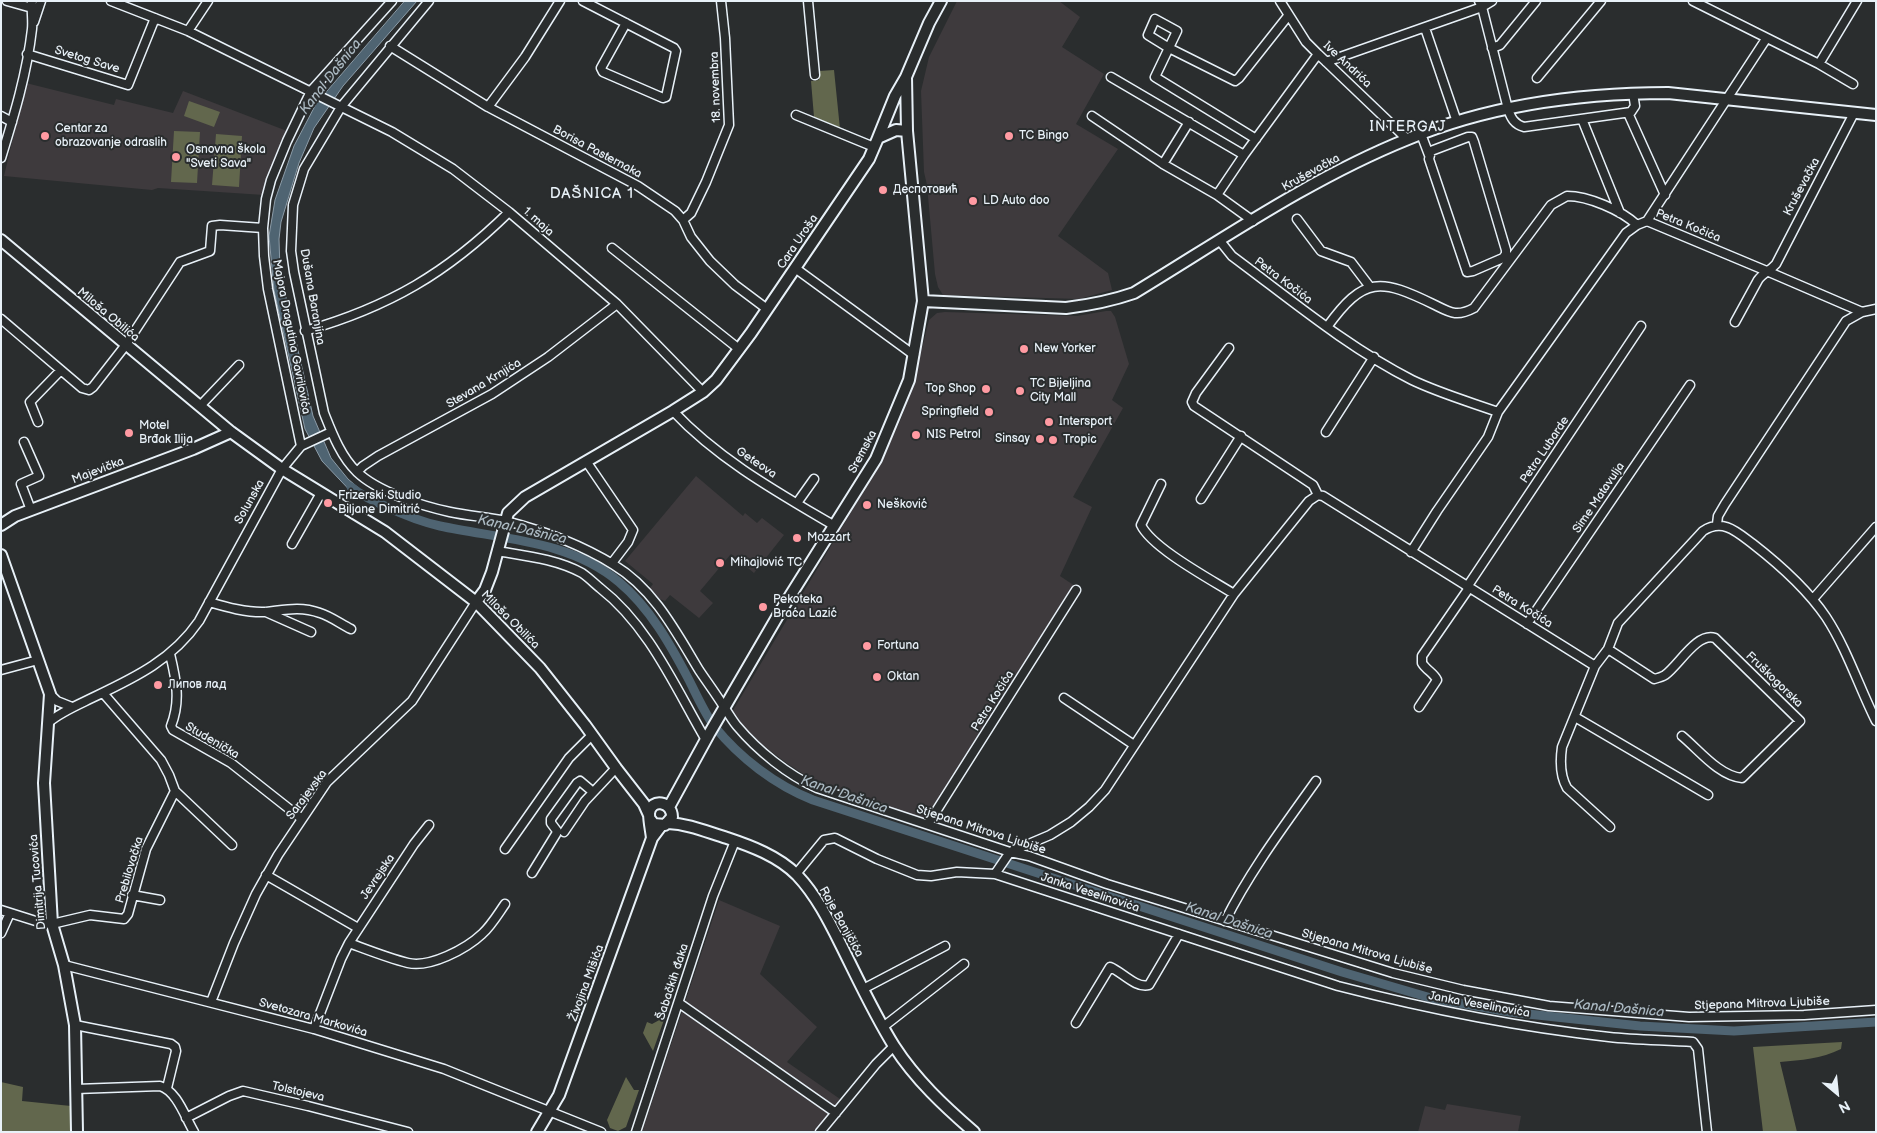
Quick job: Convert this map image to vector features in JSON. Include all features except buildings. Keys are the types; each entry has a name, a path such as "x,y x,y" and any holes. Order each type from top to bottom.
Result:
{"main road":[{"path":"906,77 941,1"},
{"name":"Sremska","path":"665,806 676,795 780,612 876,459 904,393 914,356 923,301 907,131 906,77"},
{"name":"Cara Uroša","path":"476,602 492,572 504,523 513,507 525,497 673,411 703,392 716,380 767,309 869,159 895,96 906,77"},
{"name":"Kruševačka","path":"923,301 1066,308 1115,300 1134,293 1345,168 1421,134 1457,122 1538,102 1633,93 1668,93 1876,115"},
{"path":"876,142 896,130 907,131"},
{"name":"Miloša Obilića","path":"1,240 125,346 230,432 282,468 385,532 476,602 540,668 644,804 650,817"},
{"name":"Majevička","path":"1,525 15,516 193,449 230,432"},
{"name":"Dimitrija Tucovića","path":"1,555 50,694 49,722 44,758 44,783 52,924 64,965 75,1025 77,1132"},
{"path":"644,804 665,806 683,824"},
{"path":"652,838 651,808 665,806"},
{"path":"652,838 672,817 665,806"},
{"path":"650,817 654,824 665,825"},
{"name":"Raje Banjičića","path":"665,825 683,824 735,841 770,855 796,874 814,897 828,920 894,1046 931,1093 974,1132"},
{"name":"Živojina Mišića","path":"537,1132 559,1095 652,838"}],"street":[{"path":"1,158 12,122 28,54 32,27 32,5 6,1"},
{"path":"32,27 41,1"},
{"path":"111,1 188,31 312,92"},
{"path":"188,31 208,1"},
{"name":"Majora Dragutina Gavrilovića","path":"304,444 268,289 263,228 266,199 287,141 312,92 392,1"},
{"name":"Dušana Baranjina","path":"429,1 341,107 304,169 293,205 291,251 305,331 329,432 347,460 358,472 377,486 425,505 449,512 504,523 568,540 612,563"},
{"path":"488,107 525,57 560,1"},
{"path":"583,1 626,23 674,48 676,51 666,97 663,98 603,72 601,68 626,23"},
{"name":"18. novembra","path":"683,220 691,213 729,125 725,38 721,1"},
{"path":"808,1 815,75"},
{"name":"Ive Andrića","path":"1280,1 1306,42 1407,139"},
{"path":"1326,62 1425,28 1480,4 1492,1"},
{"path":"1492,48 1500,45 1536,1"},
{"path":"1536,78 1601,1"},
{"path":"1692,1 1819,64 1854,84"},
{"path":"1819,64 1857,1"},
{"path":"1480,4 1508,109 1512,120 1517,125 1524,127 1628,113 1635,106 1633,93"},
{"path":"1256,139 1155,77 1169,48 1235,81 1288,16"},
{"name":"Svetog Save","path":"28,54 128,84 155,18"},
{"path":"1425,28 1457,122"},
{"path":"1647,222 1766,39"},
{"name":"Borisa Pasternaka","path":"390,46 488,107 638,186 675,211 683,220 691,237 710,261 735,286 767,309"},
{"path":"1217,195 1318,54"},
{"path":"1112,77 1244,155"},
{"name":"1. maja","path":"312,92 392,132 453,169 509,212 617,304 703,392"},
{"path":"1628,113 1665,195"},
{"name":"Kruševačka","path":"1735,322 1758,280 1763,273 1769,272 1776,264 1854,113"},
{"path":"796,115 876,142"},
{"path":"1,116 12,122"},
{"path":"1092,116 1164,164 1217,195 1253,221"},
{"path":"1582,119 1620,213"},
{"path":"1164,164 1188,122"},
{"path":"1421,134 1430,155 1467,272 1502,258 1506,254 1506,250 1472,137 1431,151 1430,155"},
{"path":"1327,327 1343,306 1356,294 1370,287 1385,285 1400,289 1450,313 1464,313 1474,308 1551,205 1567,196 1600,204 1628,216 1637,225"},
{"path":"305,331 370,309 409,290 459,258 509,212"},
{"path":"1297,219 1321,251 1351,262 1370,287"},
{"name":"Petra Kočića","path":"1411,552 1488,437 1498,412 1626,233 1637,225 1647,222 1862,312"},
{"path":"1,319 82,388 89,390 125,346 180,262 210,251 212,226 263,228"},
{"name":"Petra Kočića","path":"1220,241 1232,256 1327,327 1374,357 1412,380 1498,412"},
{"path":"612,248 739,349"},
{"path":"795,268 914,356"},
{"name":"Stevana Krnjića","path":"358,472 363,466 378,456 492,394 524,373 617,304"},
{"path":"1716,524 1725,504 1846,321 1862,312 1876,309"},
{"name":"Petra Lubarde","path":"1419,707 1438,680 1422,663 1422,656 1641,326"},
{"name":"Petra Kočića","path":"1228,348 1196,393 1192,402 1194,406 1313,486 1318,496 1323,496 1596,666"},
{"path":"1326,432 1374,357"},
{"path":"200,406 239,365"},
{"path":"38,422 30,402 61,370"},
{"name":"Sime Matavulja","path":"1527,624 1690,385"},
{"name":"Geteova","path":"673,411 691,430 720,452 834,525"},
{"name":"Solunska","path":"49,722 72,707 151,668 187,638 282,468 304,444 329,432"},
{"path":"1201,499 1241,436"},
{"path":"24,442 39,476 21,484 31,510"},
{"path":"586,461 633,530 628,542 612,563"},
{"path":"797,503 814,479"},
{"path":"1161,484 1141,525 1144,532 1163,548 1234,594"},
{"path":"292,544 321,493"},
{"path":"796,874 824,840 830,838 835,838 876,859 917,875 931,876 957,872 997,871 1009,854 1050,836 1071,822 1104,790 1234,594 1309,501 1318,496"},
{"path":"1610,827 1567,788 1562,780 1560,758 1562,748 1596,666 1608,649 1618,623 1703,531 1716,524 1726,526 1741,534 1776,562 1813,599 1838,639 1876,721"},
{"path":"1813,599 1876,527"},
{"path":"498,550 547,560 582,574 606,592 633,618 708,737"},
{"name":"Stjepana Mitrova Ljubiše","path":"612,563 636,582 653,599 680,636 698,668 737,727 776,762 805,783 928,824 1009,854 1029,856 1107,884 1393,974 1463,990 1549,1006 1630,1014 1688,1017 1804,1015 1876,1010"},
{"name":"Petra Kočića","path":"928,824 1076,590"},
{"path":"208,602 234,609 266,612 311,632"},
{"name":"Sarajevska","path":"211,1002 234,943 266,876 302,819 327,782 412,701 476,602"},
{"path":"266,612 276,609 296,608 321,613 351,629"},
{"name":"Fruškogorska","path":"1608,649 1654,679 1664,676 1700,640 1709,636 1715,638 1800,721 1742,778 1733,777 1722,771 1682,736"},
{"name":"Studenička","path":"170,654 177,692 177,705 171,726 173,730 231,763 302,819"},
{"path":"1,670 38,660"},
{"path":"103,693 161,760 175,791 232,845"},
{"path":"50,694 57,701 72,707"},
{"path":"1064,698 1134,745"},
{"path":"1575,717 1708,795"},
{"path":"505,848 569,758 592,735"},
{"path":"564,832 593,792 616,768"},
{"path":"1225,920 1252,874 1316,781"},
{"path":"532,873 556,834 557,830 551,819 577,783 583,782 593,792"},
{"name":"Prebilovačka","path":"52,924 90,915 124,919 128,914 146,848 175,791"},
{"name":"Jevrejska","path":"314,1029 349,943 428,825"},
{"name":"Šabačkih đaka","path":"636,1132 713,896 735,841"},
{"name":"Janka Veselinovića","path":"997,871 1179,934 1338,986 1454,1014 1610,1037 1693,1042 1698,1049 1707,1132"},
{"path":"266,876 358,928"},
{"path":"132,895 160,900"},
{"path":"349,943 410,964 425,963 454,953 470,944 488,927 505,904"},
{"path":"1,910 42,924 52,924"},
{"path":"1,933 10,913"},
{"path":"1076,1023 1110,967 1144,987 1149,985 1179,934"},
{"path":"863,989 945,946"},
{"path":"883,1027 964,964"},
{"name":"Svetozara Markovića","path":"64,965 314,1029 444,1069 601,1132"},
{"path":"678,1003 836,1113"},
{"path":"75,1025 172,1044 176,1051 167,1088"},
{"path":"820,1132 870,1071 894,1046"},
{"path":"76,1089 160,1086 167,1088 194,1132"},
{"name":"Tolstojeva","path":"186,1118 243,1091 408,1132"}],"shaded area":[{"path":"957,1 1059,1 1080,17 1062,47 1104,74 1076,124 1118,149 1058,236 1108,273 1112,290 1079,299 943,295 938,287 924,172 921,91 929,57"},
{"name":"Osnovna škola \"Sveti Sava\"","path":"26,83 114,105 116,99 173,113 183,91 287,131 264,195 158,188 152,190 4,176"},
{"path":"1111,311 1115,317 1129,364 1112,400 1123,408 1073,497 1092,507 1060,576 1075,586 926,821 811,779 756,740 734,719 732,712 875,472 901,419 916,372 929,320 937,313 945,312 1077,316"},
{"path":"696,476 743,516 745,513 757,523 762,518 784,535 754,573 731,554 700,591 713,603 699,618 670,595 665,601 660,599 649,589 653,584 625,561"},
{"path":"719,900 780,926 760,974 817,1027 787,1062 840,1099 815,1132 642,1132"},
{"path":"1447,1104 1521,1116 1518,1132 1418,1132 1425,1106 1445,1110"}],"green space":[{"path":"834,70 840,129 814,117 811,81 819,80 819,71"},
{"path":"189,101 220,112 214,127 184,116"},
{"path":"174,131 200,132 197,183 171,182"},
{"path":"216,134 242,136 239,187 212,185"},
{"path":"665,1017 653,1051 643,1033 647,1022 652,1024"},
{"path":"1842,1042 1841,1049 1826,1055 1780,1062 1797,1132 1763,1132 1753,1047"},
{"path":"626,1077 634,1090 639,1090 626,1127 618,1131 610,1128 607,1120"},
{"path":"1,1082 23,1087 22,1101 71,1106 71,1132 1,1132"}],"water":[{"path":"405,1 417,1 343,86 314,128 299,163 281,222 279,239 280,271 313,416 331,458 348,479 362,491 358,499 322,461 305,429 274,290 269,236 275,200 294,146 316,104"}],"waterway":[{"name":"Kanal Dašnica","path":"351,487 372,500 420,520 440,526 510,538 557,549 579,557 600,568 630,592 650,615 674,653 707,715 724,738 759,769 785,787 813,800 1342,972 1431,998 1509,1012 1640,1026 1734,1031 1876,1022"}],"place":[{"name":"Centar za obrazovanje odraslih","path":"45,136"},
{"name":"TC Bingo","path":"1009,136"},
{"name":"Osnovna škola \"Sveti Sava\"","path":"176,157"},
{"name":"Деспотовић","path":"883,190"},
{"name":"LD Auto doo","path":"973,201"},
{"name":"New Yorker","path":"1024,349"},
{"name":"Top Shop","path":"986,389"},
{"name":"TC Bijeljina City Mall","path":"1020,391"},
{"name":"Springfield","path":"989,412"},
{"name":"Intersport","path":"1049,422"},
{"name":"Motel Brđak Ilija","path":"129,433"},
{"name":"NIS Petrol","path":"916,435"},
{"name":"Sinsay","path":"1040,439"},
{"name":"Tropic","path":"1053,440"},
{"name":"Frizerski Studio Biljane Dimitrić","path":"328,503"},
{"name":"Nešković","path":"867,505"},
{"name":"Mozzart","path":"797,538"},
{"name":"Mihajlović TC","path":"720,563"},
{"name":"Pekoteka Braća Lazić","path":"763,607"},
{"name":"Fortuna","path":"867,646"},
{"name":"Oktan","path":"877,677"},
{"name":"Липов лад","path":"158,685"}],"district":[{"name":"INTERGAJ","path":"1408,127"},
{"name":"DAŠNICA 1","path":"592,194"}]}
